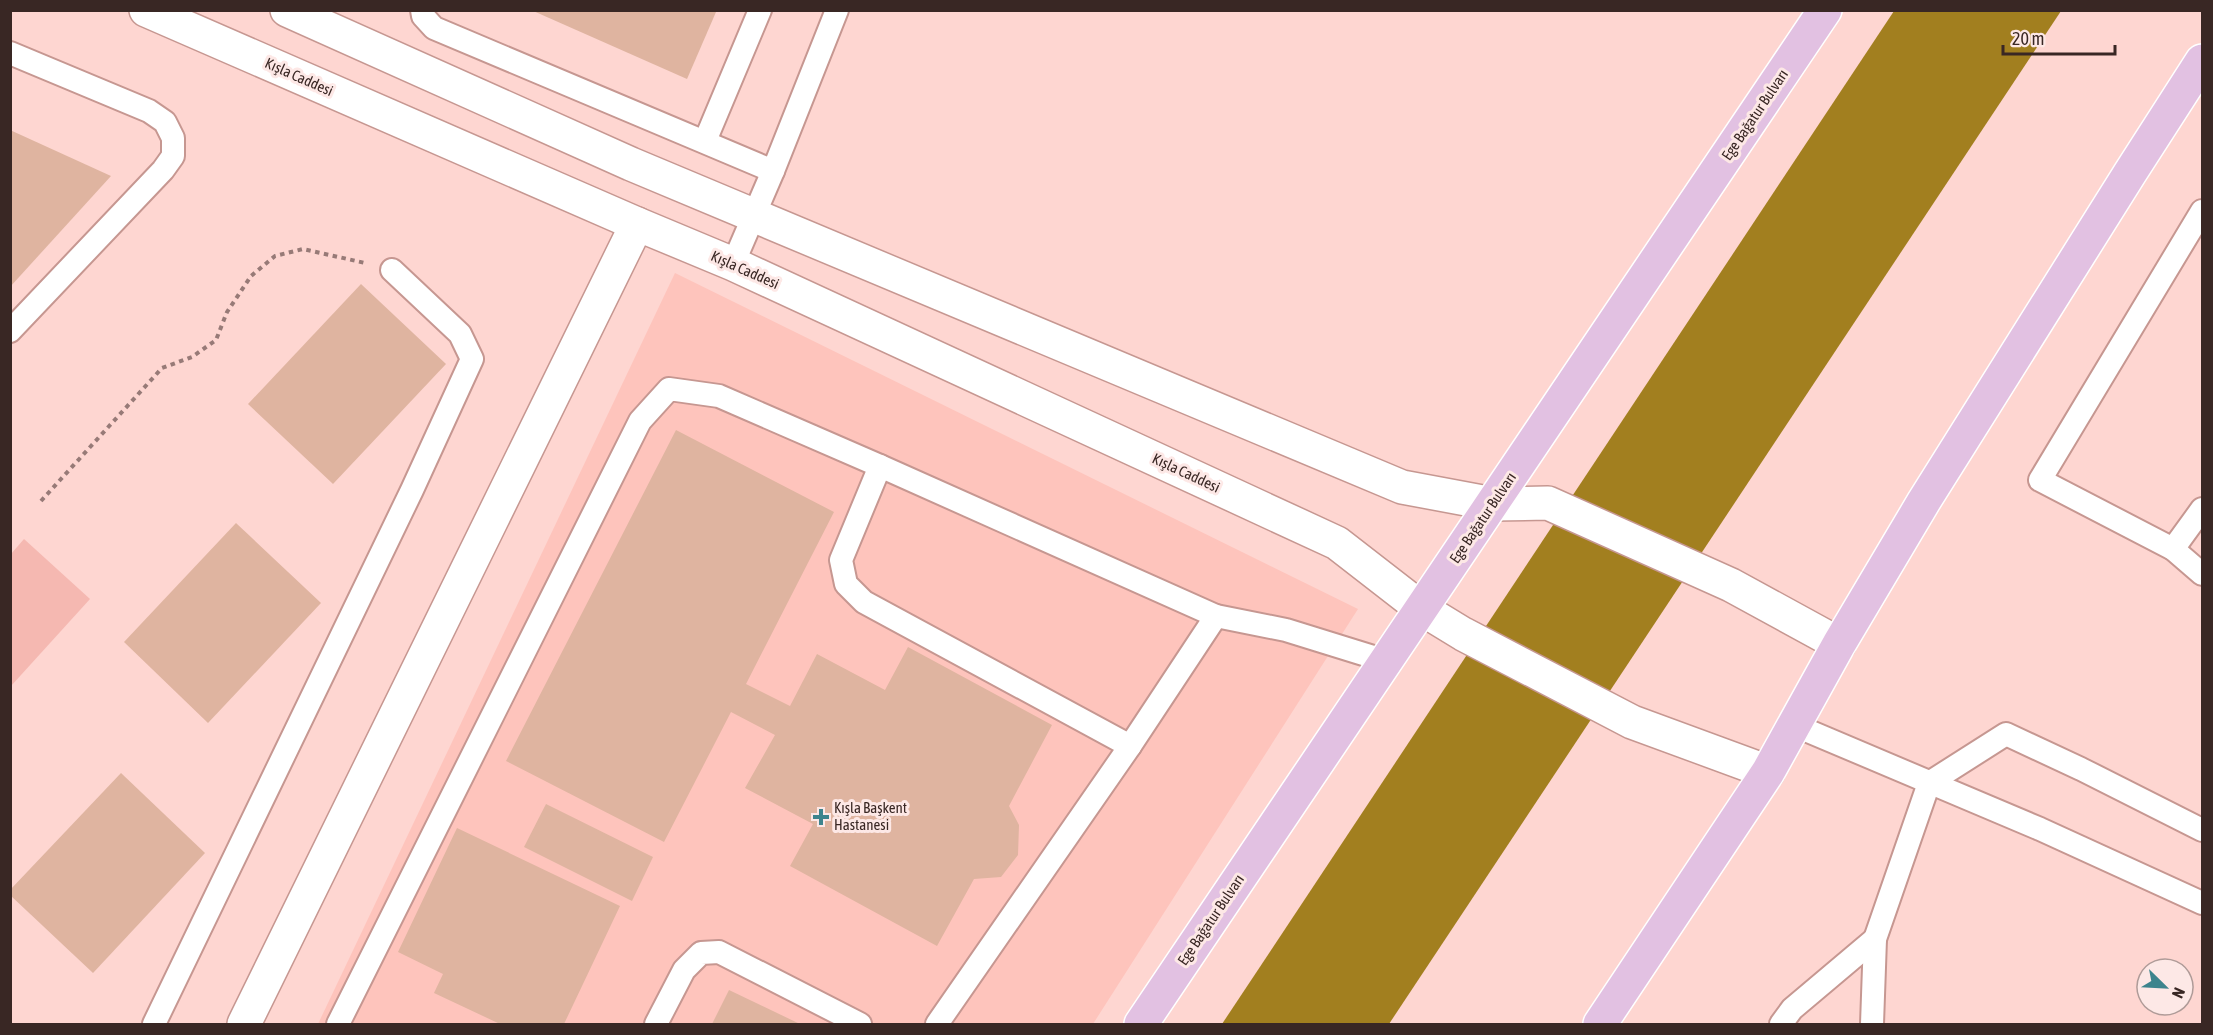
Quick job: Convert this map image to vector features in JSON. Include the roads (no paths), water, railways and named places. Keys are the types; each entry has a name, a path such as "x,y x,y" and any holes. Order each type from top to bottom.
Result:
{"main road":[{"name":"Kışla Caddesi","path":"146,10 733,264 1337,543 1422,609 1463,634 1632,722 1768,772"},
{"path":"287,10 632,164 1402,487 1493,504 1548,503 1731,585 1839,644"},
{"name":"Ege Bağatur Bulvarı","path":"1141,1024 1825,10"},
{"path":"1600,1024 1768,772 1839,644 1930,491 2202,61"},
{"path":"244,1024 637,224"}],"lane":[{"path":"422,10 423,16 434,28 773,171"},
{"path":"705,141 760,10"},
{"path":"733,264 837,10"},
{"path":"10,53 149,111 165,122 172,138 173,156 163,170 10,331"},
{"path":"2202,211 2040,480 2173,549 2202,574"},
{"path":"154,1024 412,490 472,359 459,334 392,270"},
{"path":"338,1024 640,421 669,389 718,396 1216,616 1287,630 1386,661"},
{"path":"880,466 841,560 846,584 864,602 1130,746"},
{"path":"2173,549 2202,510"},
{"path":"937,1024 1130,746 1216,616"},
{"path":"1794,725 2040,829 2202,903"},
{"path":"1872,1024 1875,939 1929,783 2006,734 2082,769 2202,830"},
{"path":"1781,1024 1792,1009 1875,939"},
{"path":"656,1024 684,970 701,953 719,952 860,1024"}],"place":[{"name":"Kışla Başkent Hastanesi","path":"821,817"}]}
